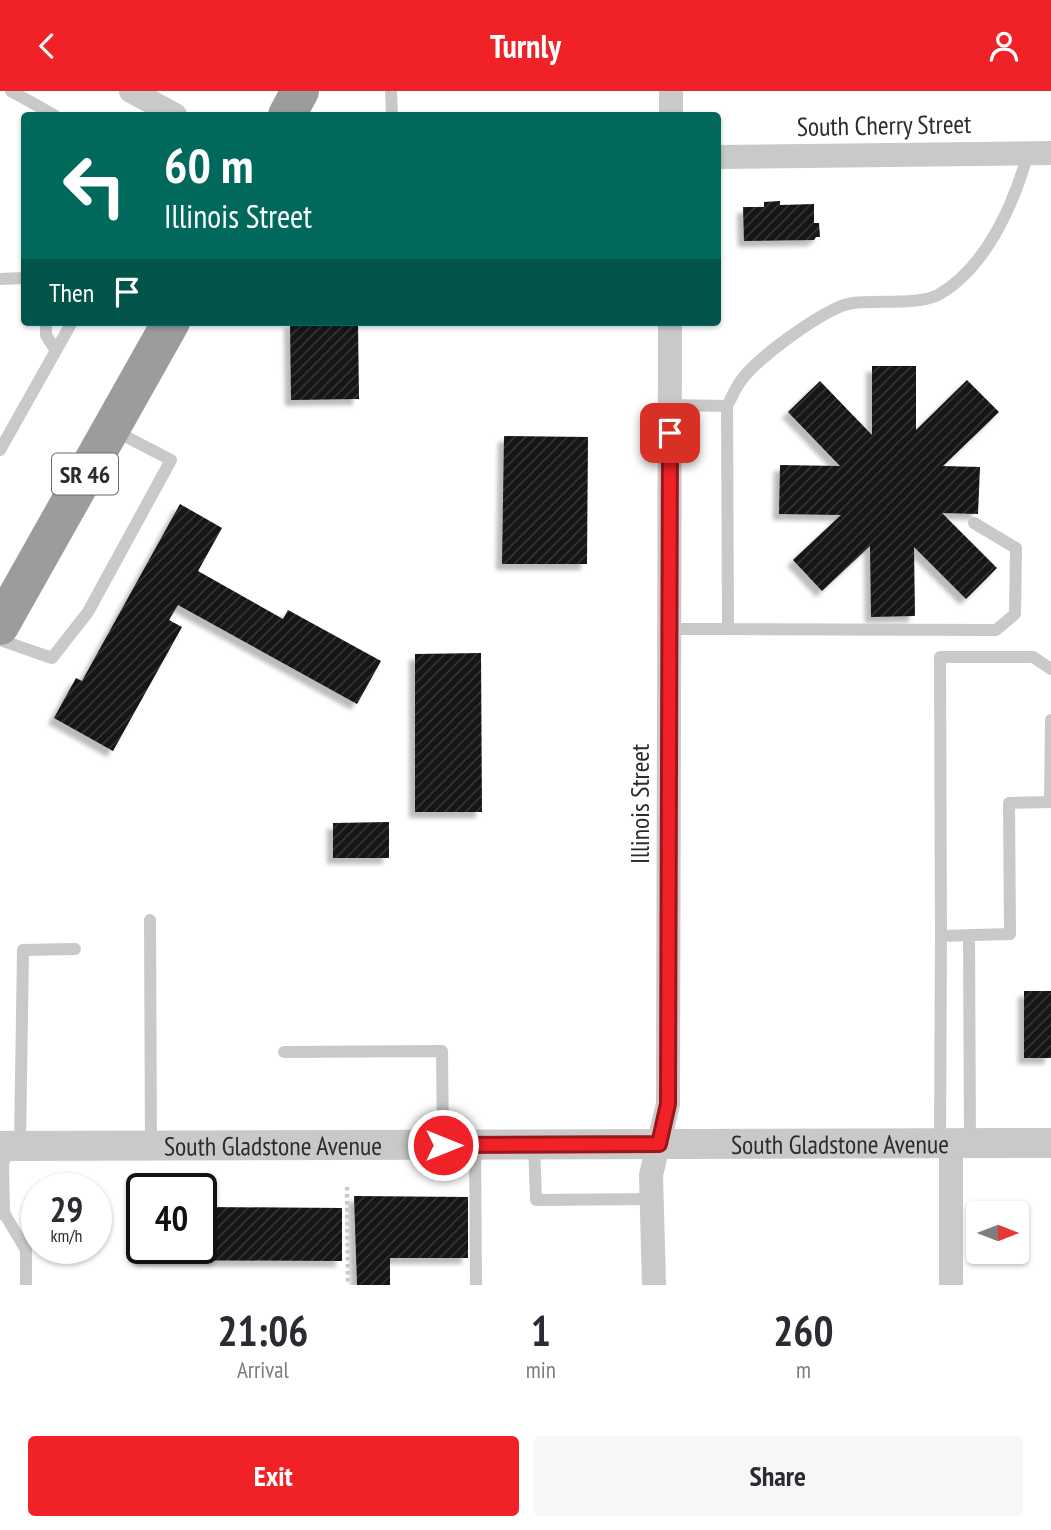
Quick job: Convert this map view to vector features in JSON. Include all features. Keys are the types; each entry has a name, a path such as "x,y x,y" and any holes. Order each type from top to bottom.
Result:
{"highway":[{"path":"289,112 300,91"},
{"name":"SR 46","path":"0,626 169,326"}],"street":[{"path":"131,91 170,112"},
{"path":"671,91 671,112"},
{"name":"South Cherry Street","path":"721,157 1040,153"},
{"name":"Illinois Street","path":"654,1285 651,1175 668,1104 670,326"},
{"name":"South Gladstone Avenue","path":"9,1146 1051,1143"},
{"path":"951,1285 954,1144"}],"lane":[{"path":"11,91 49,112"},
{"path":"391,91 392,112"},
{"path":"728,629 727,406 743,377 778,347 830,310 850,303 936,296 967,272 997,229 1020,184 1040,153"},
{"path":"0,279 21,278"},
{"path":"46,326 46,335 56,351"},
{"path":"0,450 70,326"},
{"path":"670,405 727,406"},
{"path":"0,640 52,658 89,612 171,460 111,429"},
{"path":"670,629 996,630 1015,614 1016,548 974,523"},
{"path":"954,1144 941,936 940,657 1033,657 1051,669"},
{"path":"941,936 1010,934 1009,803 1051,802 1051,720"},
{"path":"150,920 151,1145"},
{"path":"954,1144 969,935"},
{"path":"26,1285 26,1250 2,1213 3,1166 9,1146 23,950 75,949"},
{"path":"284,1052 442,1051 443,1145"},
{"path":"475,1145 476,1285"},
{"path":"534,1145 536,1200 652,1199"}],"path":[{"path":"347,1187 348,1285"}],"building":[{"path":"780,201 780,205 814,204 814,223 819,223 820,237 814,240 744,241 743,207 764,207 764,202"},
{"path":"290,326 358,326 359,399 291,400"},
{"path":"872,366 916,366 916,430 967,380 999,412 943,466 980,467 978,514 942,513 997,568 966,599 914,547 915,616 871,617 870,546 822,591 793,560 841,515 779,514 780,465 840,466 788,412 820,381 872,435"},
{"path":"504,436 588,437 587,564 502,564"},
{"path":"180,504 222,528 198,571 283,619 288,610 381,661 357,704 178,605 169,620 182,627 113,751 54,718 76,678 82,681"},
{"path":"481,653 482,812 415,812 415,654"},
{"path":"389,822 389,858 333,858 333,823"},
{"path":"1024,991 1051,991 1051,1058 1024,1058"},
{"path":"354,1196 468,1197 468,1258 390,1258 390,1285 357,1285"},
{"path":"217,1207 342,1208 342,1261 217,1260"}],"route":[{"path":"443,1145 659,1144 668,1104 670,433"}]}
